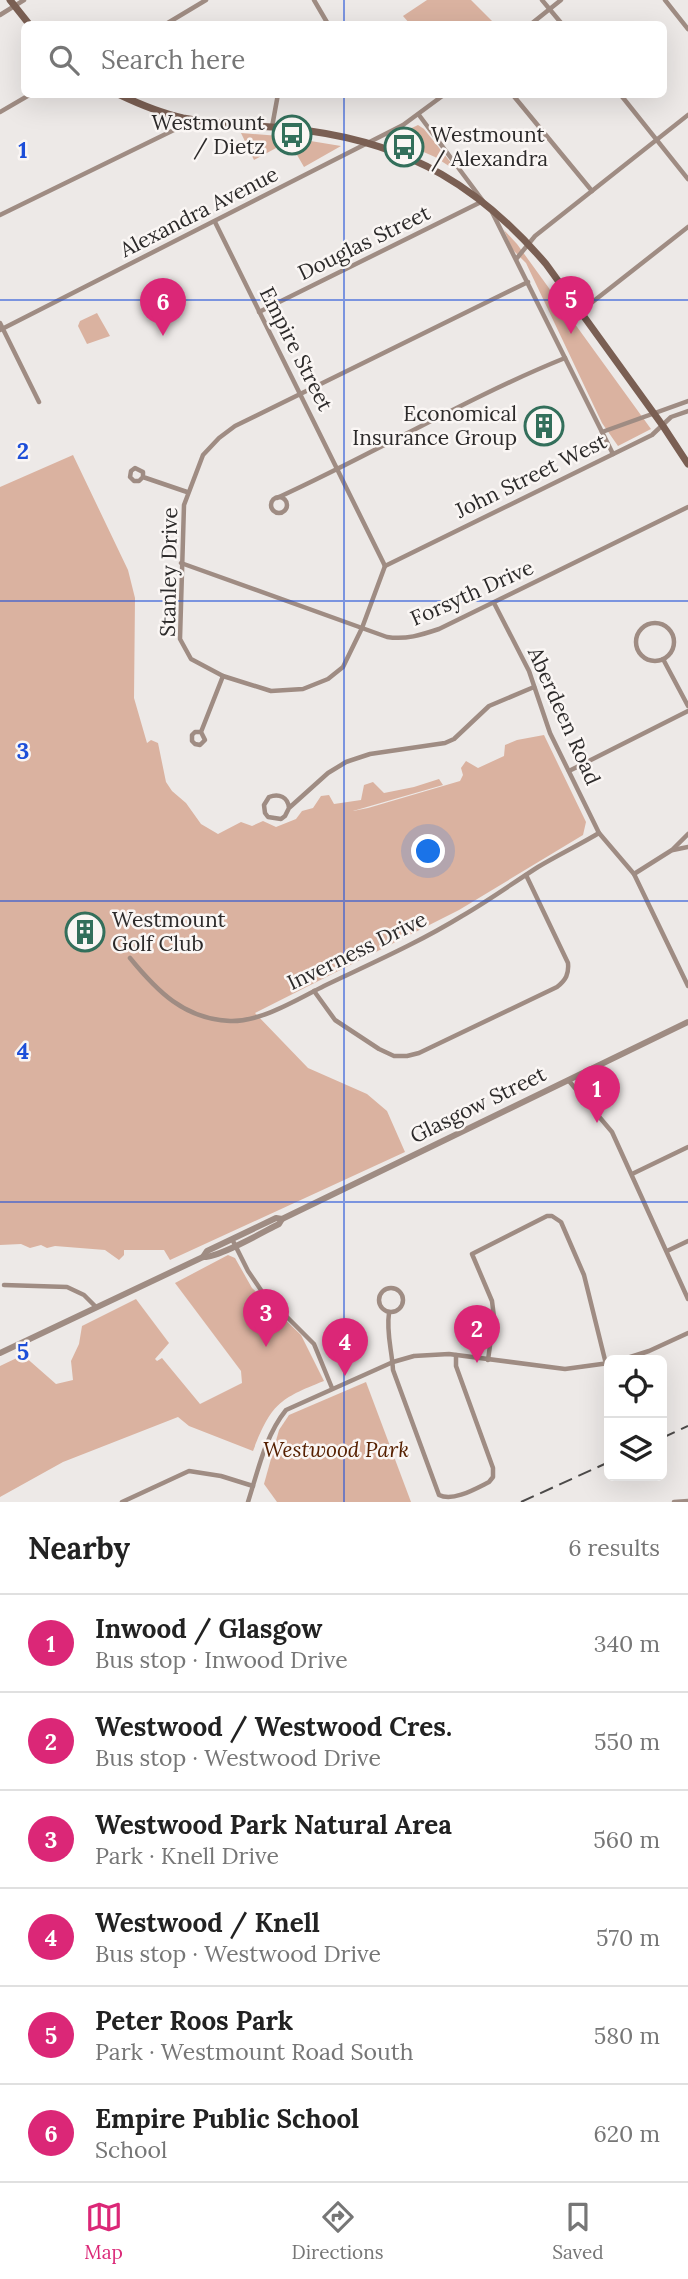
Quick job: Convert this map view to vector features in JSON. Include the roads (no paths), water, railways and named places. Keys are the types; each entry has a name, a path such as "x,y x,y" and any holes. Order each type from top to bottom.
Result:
{"main road":[{"path":"11,3 26,21"},
{"path":"127,98 181,118 340,136 368,143 428,166 483,201 528,243 581,311 687,462"}],"street":[{"path":"0,15 11,3 24,0"},
{"path":"171,21 206,0"},
{"path":"314,0 326,21"},
{"path":"542,0 560,21"},
{"path":"535,21 561,0"},
{"path":"665,0 688,30"},
{"path":"0,112 24,98"},
{"path":"272,127 277,98"},
{"name":"Alexandra Avenue","path":"1,327 368,143 419,115 440,98"},
{"path":"515,98 592,191"},
{"path":"623,98 688,179"},
{"path":"419,115 483,201"},
{"path":"516,258 528,243 688,115"},
{"path":"0,215 178,128 181,118"},
{"name":"Douglas Street","path":"259,312 483,201"},
{"path":"490,208 613,454"},
{"name":"Empire Street","path":"215,222 385,566"},
{"path":"581,311 688,227"},
{"name":"Stanley Drive","path":"385,566 344,667 328,679 303,689 271,691 223,676 191,659 180,639 183,519 187,492 203,455 219,438 235,426 528,282"},
{"path":"1,327 39,402"},
{"path":"276,498 339,470 472,401 565,358"},
{"name":"John Street West","path":"602,432 688,401"},
{"name":"John Street West","path":"385,566 652,435 671,417 688,411"},
{"path":"143,477 187,492"},
{"name":"Forsyth Drive","path":"181,563 398,639 439,629 688,507"},
{"name":"Aberdeen Road","path":"495,603 529,671 550,733 599,834 634,874 688,986"},
{"path":"649,624 664,625 673,635 674,646 663,659 656,661 645,658 637,648 639,633 649,624"},
{"path":"569,771 688,708 663,659"},
{"path":"201,732 223,676"},
{"path":"289,808 285,798 279,795 269,797 264,805 265,813 275,820 285,816 289,808 337,766 370,754 445,743 489,706 534,687"},
{"name":"Inverness Drive","path":"130,957 149,981 185,1010 216,1020 248,1019 314,991 461,917 526,875 599,834"},
{"path":"634,874 672,850 688,834"},
{"path":"672,850 688,847"},
{"path":"314,991 335,1020 379,1049 394,1056 407,1056 419,1053 557,987 568,974 568,963 526,875"},
{"name":"Glasgow Street","path":"0,1353 203,1257 207,1251 279,1224 282,1219 688,1022"},
{"path":"569,1081 612,1132 688,1299"},
{"path":"632,1174 688,1147"},
{"path":"488,1360 494,1317 492,1301 472,1254 542,1217 552,1216 561,1222 584,1275 606,1355"},
{"path":"667,1251 688,1241"},
{"path":"234,1242 263,1293 314,1344 332,1388"},
{"path":"1,1286 66,1287 84,1295 96,1307"},
{"path":"394,1288 403,1296 403,1303 400,1309 389,1312 380,1306 379,1299 384,1290 394,1288"},
{"path":"389,1312 388,1337 393,1370 439,1495 452,1500 489,1482 493,1477 493,1468 456,1366 456,1355"},
{"path":"637,1355 688,1333"},
{"path":"248,1502 267,1442 276,1422 286,1410 393,1362 433,1353 565,1369 604,1364"},
{"path":"122,1502 189,1471 221,1476 253,1486"},
{"path":"674,1502 688,1501"}],"railway":[{"path":"667,1436 688,1426"},
{"path":"521,1502 604,1464"}],"place":[{"name":"Westmount / Dietz","path":"292,135"},
{"name":"Westmount / Alexandra","path":"404,147"},
{"name":"Peter Roos Park","path":"571,334"},
{"name":"Empire Public School","path":"163,336"},
{"name":"Economical Insurance Group","path":"544,426"},
{"name":"Westmount Golf Club","path":"85,932"},
{"name":"Inwood / Glasgow","path":"597,1123"},
{"name":"Westwood Park Natural Area","path":"266,1347"},
{"name":"Westwood / Westwood Cres.","path":"477,1363"},
{"name":"Westwood / Knell","path":"345,1376"}],"park label":[{"name":"Westwood Park","path":"336,1450"}]}
